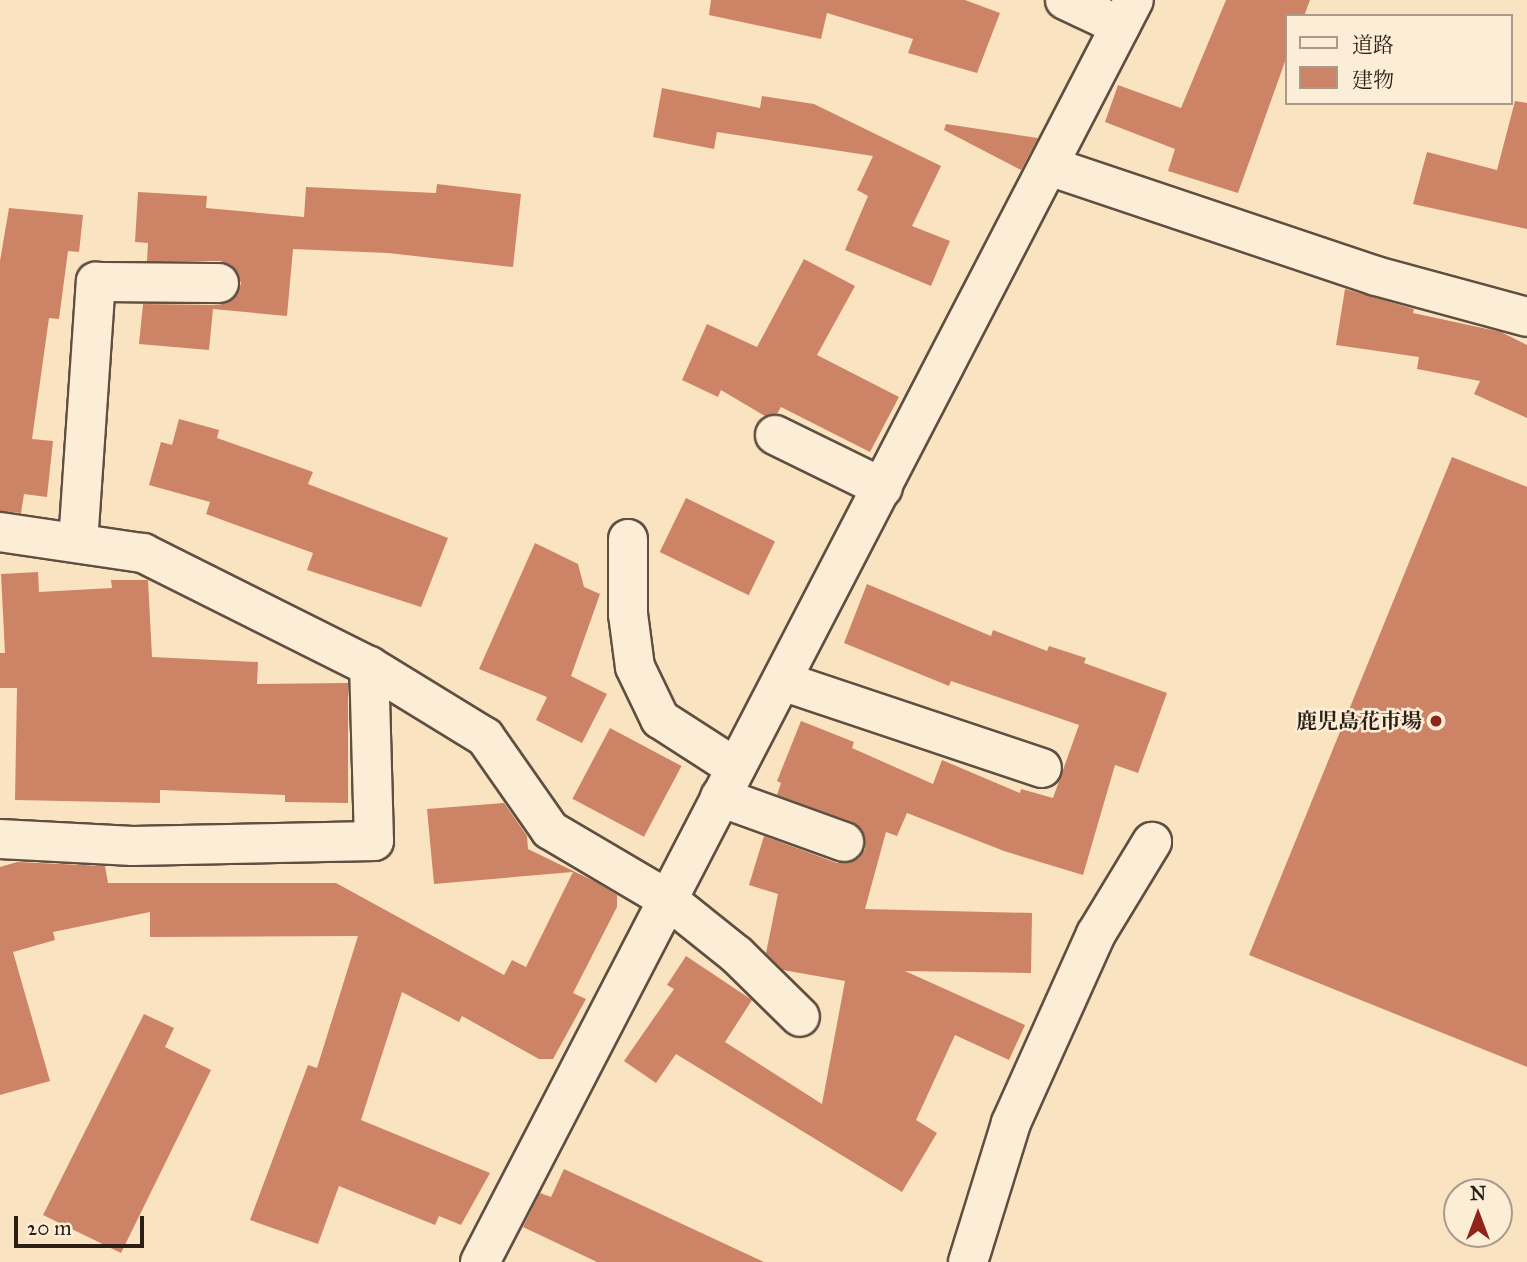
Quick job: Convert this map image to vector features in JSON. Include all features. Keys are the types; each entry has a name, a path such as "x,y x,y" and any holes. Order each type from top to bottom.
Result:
{"street":[{"path":"480,1262 1127,13 1065,0"},
{"path":"1049,166 1376,276 1527,317"},
{"path":"78,543 96,282 219,283"},
{"path":"775,435 883,488"},
{"path":"0,532 143,553 369,666 485,737 550,830 667,899 737,955 800,1017"},
{"path":"628,539 628,614 635,667 660,719 728,783 844,842"},
{"path":"0,839 133,846 374,841 369,666"},
{"path":"782,681 1042,768"},
{"path":"968,1262 1011,1123 1096,934 1152,842"}],"building":[{"path":"711,0 965,0 1000,13 977,73 908,53 913,39 827,13 821,39 709,15"},
{"path":"1226,0 1310,0 1305,14 1286,14 1286,59 1238,193 1168,171 1175,149 1105,122 1118,85 1181,108"},
{"path":"662,88 760,108 762,96 814,104 941,166 912,226 950,241 931,286 845,250 868,196 857,190 873,156 717,132 714,149 653,137"},
{"path":"1515,101 1527,103 1527,229 1413,204 1427,152 1497,170"},
{"path":"946,124 1038,138 1021,170 944,130"},
{"path":"437,184 521,194 513,267 388,253 293,249 287,316 213,309 209,350 139,344 143,304 220,305 237,295 241,283 231,265 220,261 147,261 148,243 135,242 138,192 207,196 206,208 304,217 306,187 436,193"},
{"path":"9,208 83,215 79,252 68,251 59,319 49,318 32,439 53,441 47,497 24,494 21,513 0,511 0,261"},
{"path":"804,259 855,286 817,355 899,397 870,452 781,407 777,414 765,416 721,390 718,397 682,380 707,324 757,347"},
{"path":"1345,289 1414,309 1413,313 1501,332 1527,345 1527,418 1474,394 1480,381 1417,369 1419,357 1336,345"},
{"path":"179,419 219,430 217,438 313,472 308,484 448,538 421,607 307,570 313,553 206,514 210,502 149,485 161,442 172,445"},
{"name":"鹿児島花市場","path":"1452,457 1527,487 1527,1067 1249,955"},
{"path":"686,498 775,541 749,595 660,552"},
{"path":"535,543 578,564 584,587 600,594 571,676 607,694 582,743 536,720 547,697 479,669"},
{"path":"38,572 39,592 112,588 111,580 148,580 152,657 258,662 257,684 348,683 348,803 285,802 285,795 160,790 160,803 15,800 17,688 0,688 0,653 5,653 1,574"},
{"path":"867,584 991,636 993,630 1047,651 1049,646 1086,658 1084,663 1167,693 1138,773 1115,765 1083,875 1004,851 907,813 897,836 886,832 865,909 1032,913 1031,973 905,971 1025,1025 1009,1060 955,1035 916,1120 937,1133 902,1192 676,1054 656,1083 624,1061 674,989 667,985 686,956 752,1000 725,1042 822,1104 845,981 783,970 766,953 778,894 749,885 764,836 837,863 858,859 865,849 865,838 852,822 777,795 781,783 777,781 801,721 854,742 852,748 933,784 942,760 1020,793 1021,789 1053,798 1079,725 951,681 949,686 844,643"},
{"path":"610,728 682,766 644,837 572,799"},
{"path":"504,803 527,836 528,849 596,882 617,895 617,907 573,993 586,999 553,1059 539,1059 462,1016 459,1022 402,992 361,1120 490,1173 461,1225 439,1216 435,1225 339,1186 318,1244 250,1220 308,1065 317,1068 358,936 150,937 150,912 53,932 55,940 13,952 50,1081 0,1095 0,867 17,862 105,866 108,883 336,883 504,975 512,960 526,967 573,872 434,884 427,809"},
{"path":"144,1014 174,1028 165,1047 211,1070 121,1253 43,1215"},
{"path":"564,1169 764,1262 597,1262 523,1227 540,1193 551,1197"}],"place":[{"name":"鹿児島花市場","path":"1436,721"}]}
